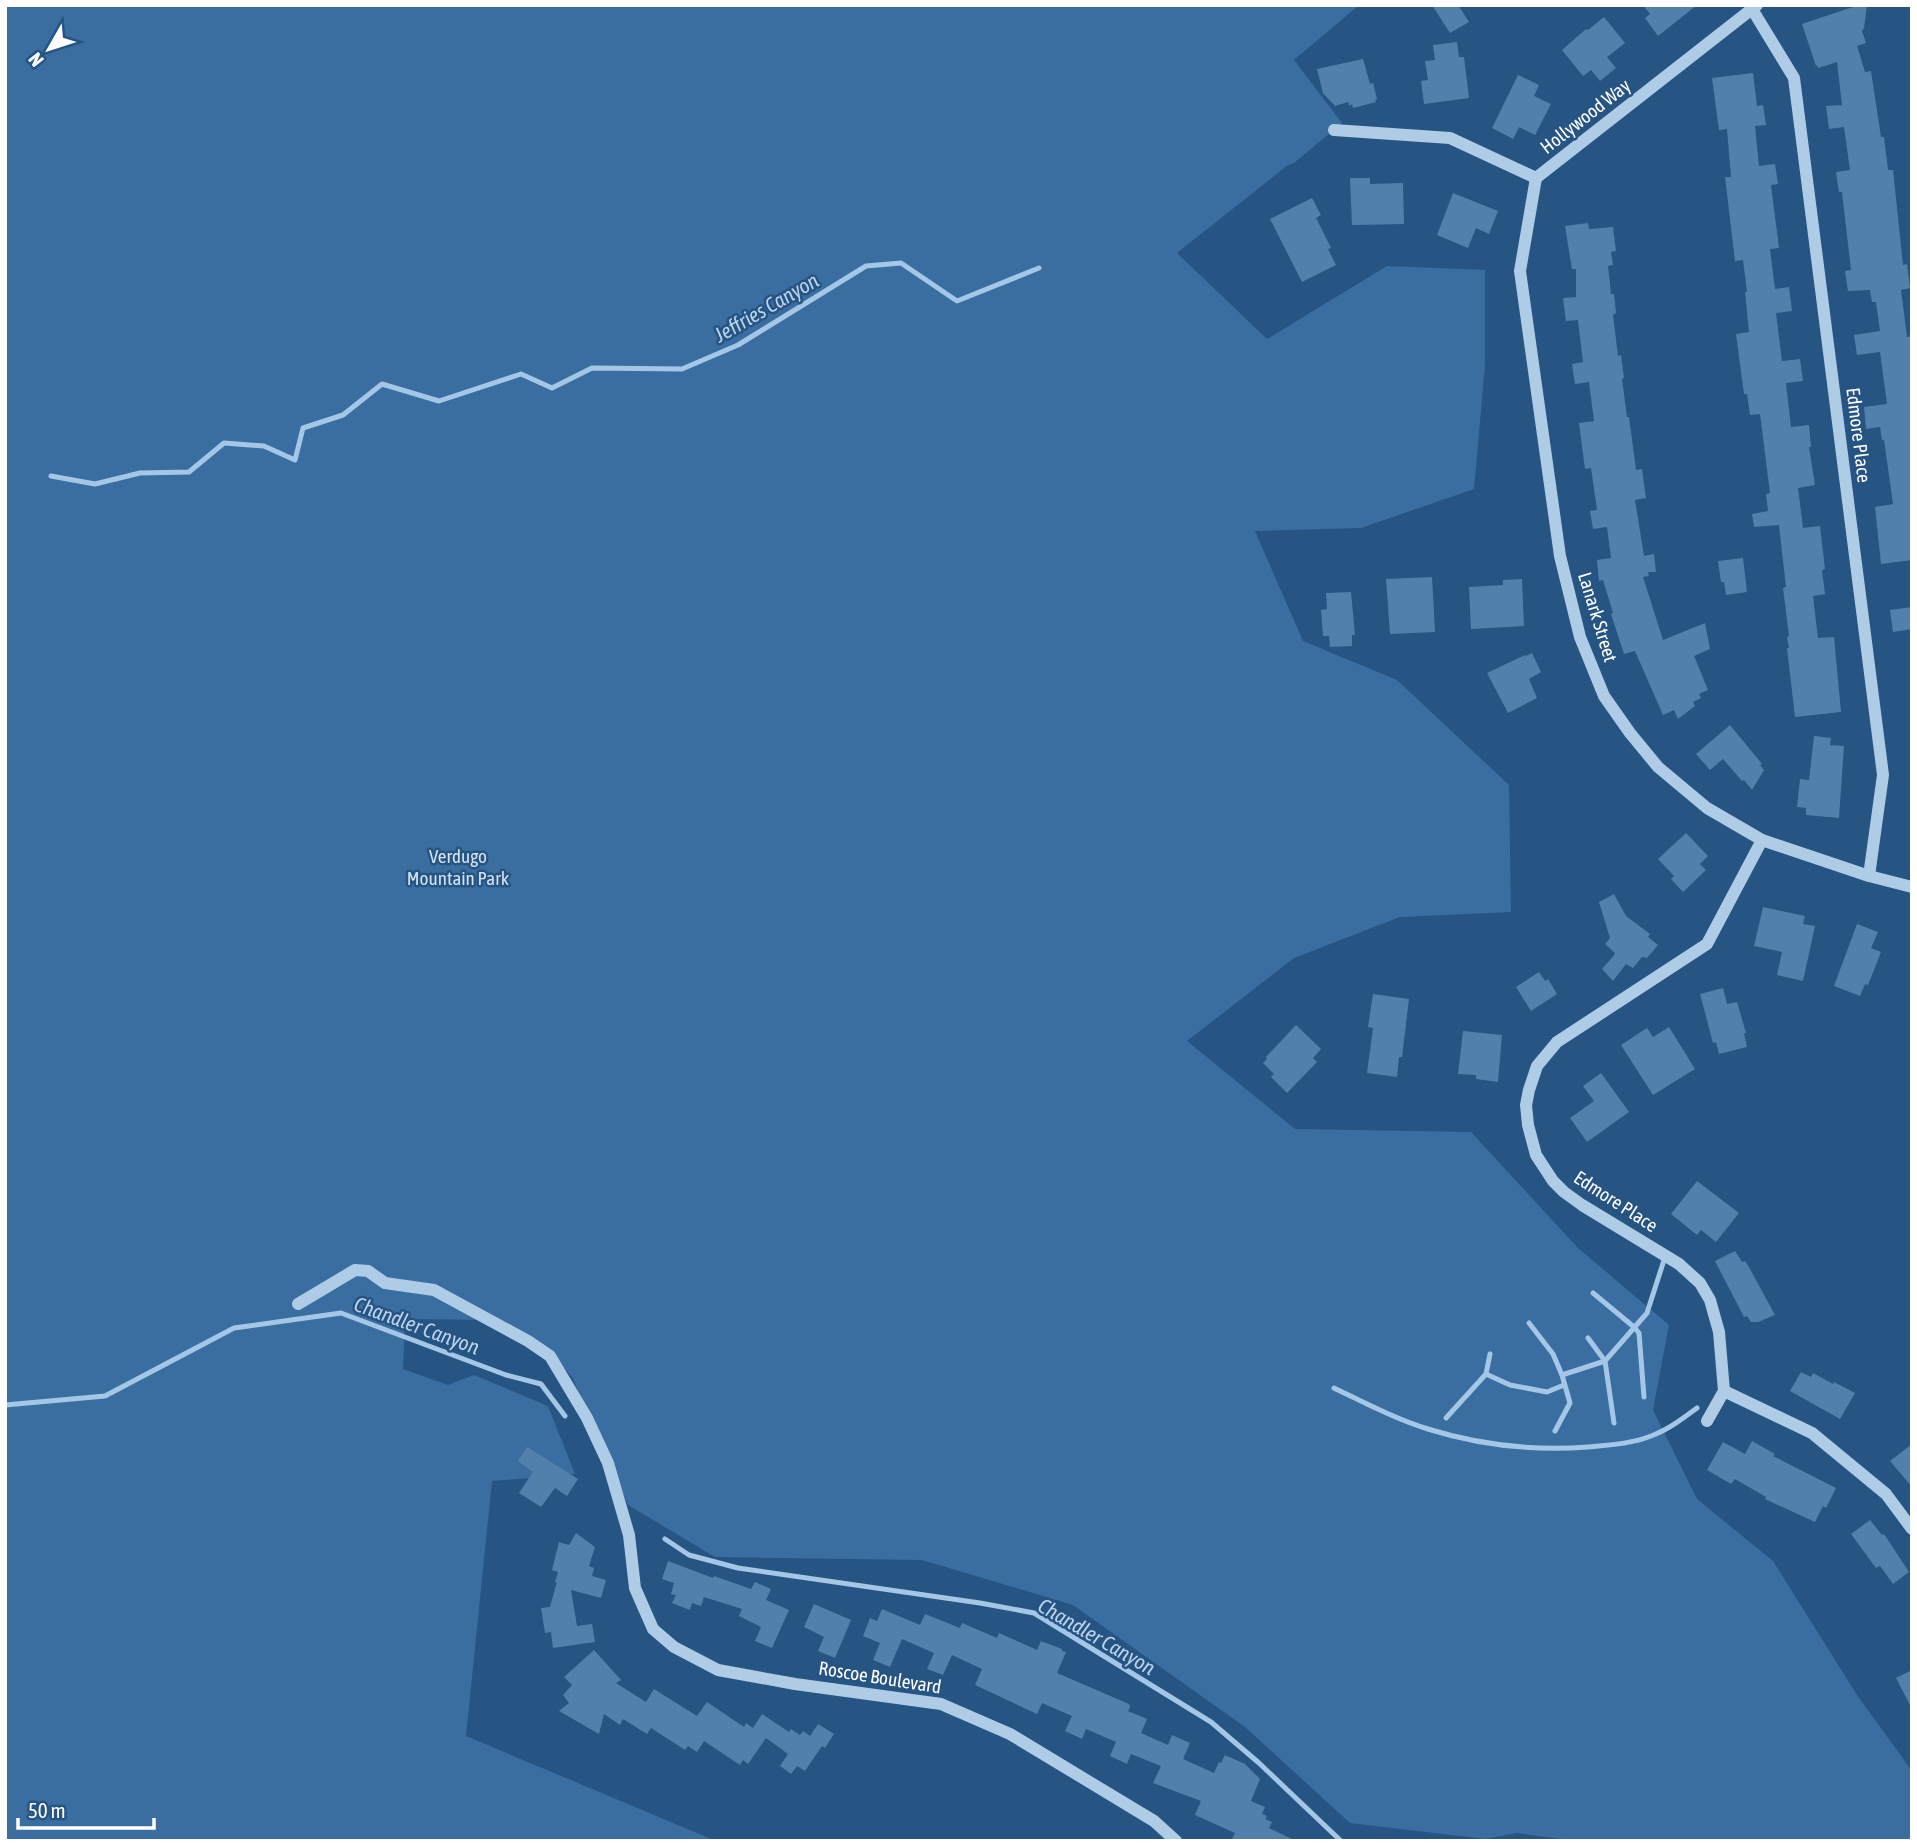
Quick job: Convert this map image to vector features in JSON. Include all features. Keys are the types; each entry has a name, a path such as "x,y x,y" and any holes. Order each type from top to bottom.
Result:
{"street":[{"name":"Hollywood Way","path":"1334,130 1450,138 1536,178 1755,7"},
{"name":"Edmore Place","path":"1755,7 1794,78 1883,775 1869,876"},
{"name":"Lanark Street","path":"1536,178 1520,271 1560,556 1580,638 1604,696 1658,767 1707,808 1762,840 1869,876 1912,887"},
{"name":"Edmore Place","path":"1724,1391 1720,1332 1710,1300 1700,1283 1679,1264 1564,1192 1553,1181 1536,1155 1526,1105 1537,1066 1558,1042 1707,944 1762,840"},
{"name":"Roscoe Boulevard","path":"298,1304 355,1270 368,1271 385,1283 434,1290 528,1341 550,1356 587,1418 608,1463 629,1535 635,1588 653,1629 674,1647 718,1670 795,1684 941,1704 1010,1734 1154,1821 1176,1841"},
{"path":"1706,1421 1724,1391 1812,1433 1886,1494 1912,1529"}],"green space":[{"name":"Verdugo Mountain Park","path":"5,5 1359,5 1294,60 1342,123 1177,253 1267,339 1387,266 1485,270 1485,365 1474,489 1361,528 1255,531 1303,641 1397,680 1509,785 1511,912 1400,917 1294,958 1187,1041 1295,1129 1471,1132 1578,1248 1669,1325 1653,1410 1697,1499 1773,1561 1857,1695 1912,1771 1912,1841 1574,1841 1517,1833 1485,1839 1350,1823 1245,1727 1073,1605 922,1560 715,1557 628,1505 572,1377 559,1362 496,1320 405,1319 403,1369 448,1385 474,1375 548,1406 575,1474 492,1481 466,1736 716,1841 5,1841"}],"building":[{"path":"1432,5 1458,5 1469,22 1450,33"},
{"path":"1643,5 1697,5 1658,36 1645,18 1650,14"},
{"path":"1859,5 1867,5 1862,31 1866,43 1857,46 1865,72 1871,71 1888,170 1893,170 1903,265 1907,264 1910,288 1901,290 1907,337 1912,336 1912,560 1881,564 1875,507 1893,504 1884,440 1880,427 1866,429 1864,407 1887,404 1880,352 1857,355 1854,335 1880,331 1876,302 1872,302 1870,290 1848,291 1845,271 1851,270 1842,192 1839,192 1836,172 1850,170 1844,127 1829,129 1826,106 1842,105 1837,62 1818,68 1816,66 1802,24"},
{"path":"1604,17 1625,43 1607,57 1616,68 1600,81 1591,70 1583,76 1562,50"},
{"path":"1457,42 1459,57 1464,57 1469,98 1424,104 1421,81 1428,80 1425,61 1435,60 1433,45"},
{"path":"1363,59 1370,84 1373,83 1376,102 1353,108 1348,102 1335,106 1323,93 1317,69"},
{"path":"1753,73 1757,106 1763,105 1766,125 1755,126 1759,166 1775,164 1778,184 1771,185 1779,248 1770,249 1775,289 1789,287 1792,311 1776,313 1782,361 1800,359 1803,381 1786,383 1791,427 1809,425 1809,447 1815,485 1798,488 1803,528 1820,526 1825,594 1813,596 1818,638 1834,637 1841,712 1795,717 1787,648 1789,636 1783,588 1786,587 1779,525 1754,527 1752,514 1768,511 1766,494 1770,493 1760,414 1750,415 1747,394 1744,394 1736,334 1749,332 1747,292 1743,260 1735,261 1725,177 1731,177 1727,129 1719,130 1712,78"},
{"path":"1518,75 1539,85 1534,96 1551,104 1535,135 1519,127 1513,139 1492,128"},
{"path":"1350,178 1370,178 1370,184 1403,183 1404,224 1352,225"},
{"path":"1453,193 1498,211 1489,234 1476,228 1468,248 1437,235"},
{"path":"1312,198 1321,215 1316,218 1336,265 1302,282 1270,219"},
{"path":"1588,223 1589,229 1613,227 1616,251 1611,252 1613,265 1608,266 1616,313 1613,315 1636,470 1642,469 1646,498 1635,500 1644,556 1654,554 1656,572 1648,572 1649,576 1643,577 1663,640 1705,623 1710,649 1694,656 1708,690 1699,694 1701,698 1693,702 1695,706 1678,719 1674,710 1663,715 1635,651 1624,654 1603,580 1599,581 1597,560 1611,558 1607,527 1593,529 1590,511 1597,510 1591,468 1585,469 1579,423 1594,421 1589,382 1575,384 1572,364 1583,362 1578,320 1566,321 1563,298 1576,297 1576,269 1572,269 1565,226"},
{"path":"1743,558 1747,592 1726,595 1718,561"},
{"path":"1432,577 1435,632 1390,634 1386,579"},
{"path":"1522,579 1524,626 1471,629 1469,587 1503,585 1503,580"},
{"path":"1351,592 1355,635 1352,635 1352,646 1330,647 1329,636 1323,636 1321,610 1327,609 1326,593"},
{"path":"1912,607 1912,629 1893,632 1890,610"},
{"path":"1532,653 1541,672 1529,679 1537,698 1508,713 1487,673"},
{"path":"1730,725 1762,764 1760,765 1764,770 1752,790 1723,759 1710,770 1696,754"},
{"path":"1814,736 1831,738 1830,745 1844,746 1839,818 1806,815 1806,808 1797,807 1800,779 1809,780"},
{"path":"1686,833 1708,856 1700,864 1706,870 1683,892 1671,879 1674,876 1658,859"},
{"path":"1614,894 1626,916 1650,934 1648,937 1658,945 1647,958 1642,957 1633,968 1626,964 1613,981 1602,969 1615,954 1605,944 1610,938 1599,902"},
{"path":"1763,907 1805,916 1803,924 1815,926 1803,981 1777,975 1782,952 1754,946"},
{"path":"1857,924 1878,932 1871,948 1881,952 1868,985 1865,984 1860,996 1834,986"},
{"path":"1539,972 1545,981 1548,979 1557,994 1531,1011 1516,987"},
{"path":"1723,988 1727,1004 1737,1002 1747,1047 1719,1054 1716,1042 1713,1043 1700,994"},
{"path":"1373,994 1409,999 1397,1077 1367,1073 1373,1028 1368,1027"},
{"path":"1296,1025 1321,1049 1313,1058 1317,1062 1287,1093 1271,1077 1274,1074 1263,1063"},
{"path":"1669,1027 1695,1069 1653,1095 1621,1045 1647,1028 1653,1037"},
{"path":"1463,1031 1502,1035 1498,1082 1476,1079 1476,1075 1458,1074"},
{"path":"1601,1073 1629,1112 1587,1142 1570,1118 1594,1101 1583,1086"},
{"path":"1697,1181 1739,1213 1716,1242 1701,1230 1697,1235 1671,1214"},
{"path":"1735,1251 1749,1267 1775,1315 1758,1322 1751,1322 1747,1316 1744,1317 1715,1261"},
{"path":"1801,1372 1811,1377 1813,1373 1855,1393 1840,1419 1790,1391"},
{"path":"1752,1441 1775,1454 1773,1456 1836,1488 1815,1522 1765,1499 1766,1497 1735,1479 1731,1484 1707,1470 1723,1442 1745,1454"},
{"path":"1912,1444 1912,1487 1890,1461"},
{"path":"527,1447 578,1479 567,1496 555,1488 541,1507 519,1493 533,1472 518,1461"},
{"path":"1870,1520 1882,1535 1884,1534 1909,1572 1893,1584 1880,1566 1876,1568 1851,1534"},
{"path":"576,1533 595,1547 589,1566 594,1568 592,1576 606,1580 601,1598 571,1590 577,1626 592,1624 595,1642 553,1648 551,1632 545,1633 541,1608 550,1607 557,1583 558,1572 552,1570 559,1542 569,1545"},
{"path":"668,1561 751,1589 755,1582 771,1589 766,1600 789,1610 772,1648 755,1641 761,1627 739,1616 742,1609 704,1597 701,1606 692,1603 690,1610 672,1603 676,1595 671,1594 674,1583 662,1579"},
{"path":"814,1604 851,1620 835,1658 818,1651 824,1637 804,1627"},
{"path":"882,1609 920,1625 925,1614 960,1628 962,1623 997,1638 999,1633 1037,1650 1041,1641 1062,1649 1066,1652 1057,1673 1129,1704 1128,1711 1147,1719 1141,1733 1168,1745 1172,1735 1190,1743 1183,1759 1214,1773 1225,1755 1245,1764 1260,1779 1251,1801 1265,1807 1262,1814 1272,1822 1269,1828 1296,1841 1231,1841 1235,1833 1195,1815 1201,1801 1153,1783 1161,1766 1131,1754 1127,1764 1110,1756 1116,1742 1086,1729 1082,1739 1065,1731 1072,1716 1042,1703 1037,1714 975,1685 982,1669 952,1655 943,1675 927,1669 934,1653 902,1639 890,1667 873,1660 880,1643 863,1636 870,1618 877,1621"},
{"path":"594,1650 621,1680 616,1683 646,1702 654,1689 697,1716 707,1702 744,1727 746,1723 753,1728 762,1714 789,1732 791,1729 800,1735 803,1731 810,1736 818,1724 834,1734 805,1771 797,1766 791,1774 780,1766 788,1754 766,1738 748,1764 743,1760 740,1765 704,1741 697,1752 688,1746 685,1750 651,1728 647,1734 623,1719 620,1725 604,1714 599,1734 559,1711 569,1703 563,1695 572,1685 564,1677"},
{"path":"1912,1670 1912,1709 1896,1678"}],"waterway":[{"name":"Jeffries Canyon","path":"51,476 95,484 140,473 189,472 224,443 264,446 295,460 303,428 343,415 382,384 439,401 521,374 552,388 592,368 682,369 738,345 866,266 901,263 957,301 1039,268"},
{"path":"1562,1375 1605,1361 1647,1313 1665,1257"},
{"path":"1593,1293 1639,1333 1644,1397"},
{"name":"Chandler Canyon","path":"5,1405 105,1396 234,1328 341,1313 506,1375 541,1384 565,1416"},
{"path":"1529,1323 1553,1354 1570,1403 1555,1431"},
{"path":"1588,1338 1605,1361 1614,1423"},
{"path":"1446,1418 1486,1374 1490,1354"},
{"path":"1486,1374 1510,1385 1547,1392 1564,1385"},
{"path":"1334,1388 1392,1416 1428,1429 1487,1443 1527,1447 1588,1447 1636,1441 1663,1431 1697,1408"},
{"name":"Chandler Canyon","path":"665,1539 689,1555 738,1568 1034,1613 1211,1722 1259,1763 1341,1841"}]}
